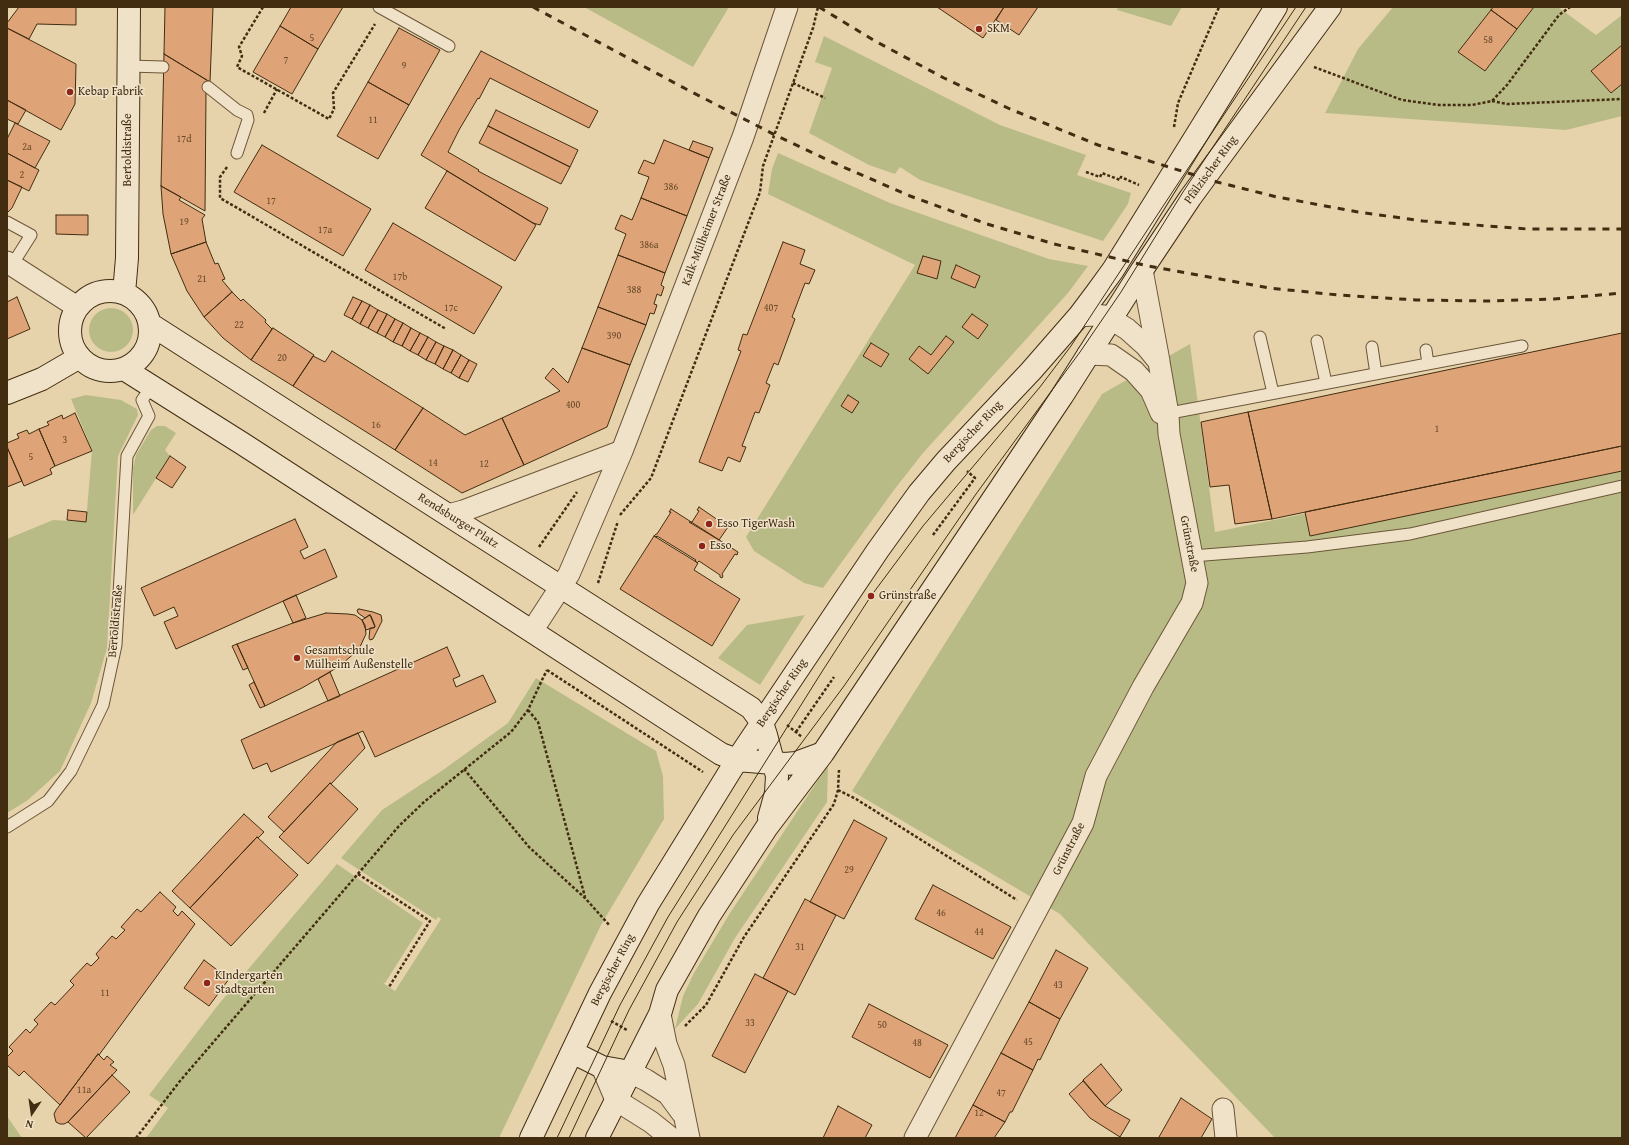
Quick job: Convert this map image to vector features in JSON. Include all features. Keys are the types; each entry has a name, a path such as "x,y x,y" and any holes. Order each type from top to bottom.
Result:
{"main road":[{"name":"Bertoldistraße","path":"124,293 127,258 129,7"},
{"name":"Bergischer Ring","path":"531,1138 600,993 648,904 737,760 878,550 919,493 946,461 1031,371 1079,316 1097,292 1121,257 1276,7"},
{"name":"Pfälzischer Ring","path":"1094,346 1142,270 1195,192 1330,7"},
{"path":"104,291 124,293 134,298 144,310 150,324 150,339 145,352 136,362 124,369 105,371 87,364 78,358 73,348 70,335 70,321 77,307 89,296 104,291"},
{"name":"Rendsburger Platz","path":"150,324 751,708 766,716"},
{"path":"597,1138 660,1014 667,990 709,916 767,827 823,753 1094,346"},
{"path":"7,393 42,379 78,358"},
{"path":"124,369 686,730 721,754 737,760 774,764 796,763 823,753"},
{"path":"766,716 777,776 776,793 767,827"},
{"path":"572,1052 602,1067 630,1072"}],"street":[{"name":"Kalk-Mülheimer Straße","path":"532,631 569,574 622,451 743,138 787,7"},
{"path":"9,263 77,307"},
{"name":"Grünstraße","path":"915,1138 1083,823 1096,776 1143,687 1192,603 1197,583 1165,414 1159,362 1142,270"},
{"name":"Grünstraße","path":"1079,316 1104,316 1111,319 1127,329 1146,346 1159,362"},
{"name":"Grünstraße","path":"1094,346 1111,355 1134,371 1151,390 1165,414"},
{"path":"448,515 622,451"},
{"path":"660,1014 666,1044 674,1065 687,1128"},
{"path":"602,1067 616,1100 651,1122 671,1138"},
{"path":"630,1072 668,1094 687,1128"},
{"path":"1223,1110 1226,1138"}],"lane":[{"path":"381,8 449,46"},
{"path":"129,66 163,67"},
{"path":"208,87 237,110 248,115 248,120 237,154"},
{"path":"7,222 31,235 9,263"},
{"path":"1260,337 1273,394"},
{"path":"1317,341 1326,383"},
{"path":"1165,414 1522,346"},
{"path":"1372,347 1376,374"},
{"path":"1426,350 1428,364"},
{"name":"Bertoldistraße","path":"7,827 48,801 71,771 103,705 116,645 127,456 149,416 142,400 152,386"},
{"path":"1192,556 1307,546 1410,534 1622,486"}],"path":[{"path":"263,7 239,47 242,56 237,67 329,119 334,109 333,93 381,8"},
{"path":"598,584 620,516 652,478 760,192 763,166 813,28 818,7"},
{"path":"1172,134 1178,103 1219,7"},
{"path":"1492,101 1507,85 1559,15 1570,7"},
{"path":"1313,66 1402,100 1440,105 1472,105 1492,101 1507,104 1622,99"},
{"path":"793,83 825,98"},
{"path":"237,154 220,177 220,198 446,329"},
{"path":"1086,172 1100,177 1102,173 1120,180 1121,177 1140,186"},
{"path":"932,535 967,489"},
{"path":"136,1138 180,1082 399,826 424,802 464,768 511,732 528,710 542,680 561,650"},
{"path":"796,732 834,677"},
{"path":"528,710 538,722 585,898"},
{"path":"666,1044 706,1005 744,937 834,804 838,790 839,765 796,732 766,716"},
{"path":"464,768 529,847 585,898 610,926"},
{"path":"838,790 856,799 1036,912"},
{"path":"358,874 430,921 389,987"}],"green space":[{"path":"584,7 729,7 693,67"},
{"path":"1118,7 1182,7 1171,26 1117,10"},
{"path":"1393,7 1558,7 1596,35 1622,15 1622,116 1566,130 1325,113 1358,49"},
{"path":"824,36 1000,125 1086,155 1077,175 1131,193 1128,204 1103,241 920,180 900,167 895,174 869,165 809,133 832,68 815,62"},
{"path":"778,153 890,203 1049,259 1088,266 1068,293 923,453 894,490 823,588 804,583 754,551 746,537 915,265 768,194 772,169"},
{"path":"111,308 123,312 129,318 133,330 129,342 123,348 111,352 99,348 93,342 89,330 93,318 99,312"},
{"path":"1190,344 1215,532 1622,449 1622,1138 1275,1138 1060,914 852,791 1102,394"},
{"path":"86,395 121,400 137,409 138,415 118,456 107,648 91,703 60,771 28,800 7,813 7,539 53,520 86,522 92,450 71,399"},
{"path":"157,426 165,426 176,433 165,450 170,456 133,515 133,468 136,455 151,430"},
{"path":"805,615 760,685 718,658 747,625"},
{"path":"536,678 656,751 663,776 664,819 601,925 499,1138 146,1138 168,1108 149,1095 218,1005 337,864 423,923 385,983 383,983 395,991 441,919 438,917 436,920 341,858 382,810 443,770 508,723"},
{"path":"828,765 827,802 735,938 698,1004 675,1029 683,996 694,973 730,913"},
{"path":"7,1116 22,1138 7,1138"}],"building":[{"path":"19,7 76,7 76,25 37,24 29,39 7,28 7,23"},
{"path":"165,7 213,7 210,82 164,54"},
{"path":"291,7 343,7 318,49 280,26"},
{"name":"SKM","path":"937,7 1004,7 983,38"},
{"path":"1004,7 1038,7 1019,35 996,20"},
{"path":"1493,7 1534,7 1517,29 1491,10"},
{"path":"1491,10 1517,29 1485,71 1458,52"},
{"path":"280,26 318,49 292,94 253,72"},
{"path":"7,28 76,64 75,104 61,130 7,100"},
{"path":"399,28 440,50 409,105 368,82"},
{"path":"1622,45 1622,84 1611,93 1591,71"},
{"path":"481,51 598,111 589,128 490,78 479,99 478,98 459,130 448,152 479,170 478,171 548,208 540,225 533,223 421,155"},
{"path":"164,54 210,82 206,92 205,211 161,186"},
{"path":"368,82 409,105 378,159 337,136"},
{"path":"7,100 26,110 18,124 7,119"},
{"path":"496,110 578,150 570,167 488,126"},
{"path":"15,123 50,141 35,168 7,153 7,139"},
{"path":"488,126 570,167 561,184 479,143"},
{"path":"664,140 709,158 687,216 641,198 649,177 638,173 644,160 654,164"},
{"path":"693,141 713,148 709,158 689,150"},
{"path":"262,145 371,209 343,256 234,192"},
{"path":"7,153 39,170 29,191 7,180"},
{"path":"447,171 536,225 515,261 425,208"},
{"path":"7,180 22,187 12,208 7,213"},
{"path":"161,186 181,197 179,200 205,215 202,219 206,242 171,254 163,214"},
{"path":"641,198 687,216 665,273 618,255 626,234 615,229 621,215 632,220"},
{"path":"56,215 88,215 88,235 56,234"},
{"path":"393,223 502,287 474,334 365,270"},
{"path":"206,242 215,264 218,263 225,279 222,280 232,292 204,317 187,291 171,254"},
{"path":"783,242 805,250 800,264 815,270 809,284 805,283 792,317 795,319 778,365 774,363 766,383 770,385 759,413 755,412 742,446 746,447 740,462 728,457 722,471 699,462 741,351 738,350 743,334 747,335"},
{"path":"618,255 665,273 661,285 664,287 661,296 657,294 654,304 657,305 654,314 650,313 646,325 598,307"},
{"path":"923,256 941,261 937,279 917,273"},
{"path":"956,265 980,276 975,288 951,278"},
{"path":"232,292 241,301 243,299 266,320 265,322 272,329 251,360 223,338 204,317"},
{"path":"17,297 30,329 7,339 7,302"},
{"path":"353,297 362,301 352,319 344,315"},
{"path":"362,301 370,305 360,324 352,319"},
{"path":"370,305 378,310 368,328 360,324"},
{"path":"598,307 646,325 630,365 582,348"},
{"path":"378,310 387,314 377,333 368,328"},
{"path":"387,314 395,319 385,337 377,333"},
{"path":"972,314 988,325 978,339 962,327"},
{"path":"395,319 403,323 393,342 385,337"},
{"path":"403,323 411,328 402,346 393,342"},
{"path":"273,328 314,355 293,386 251,360"},
{"path":"411,328 420,333 410,351 402,346"},
{"path":"420,333 428,337 418,355 410,351"},
{"path":"1622,333 1622,446 1272,519 1248,412"},
{"path":"946,336 954,342 928,374 909,359 919,346 931,355"},
{"path":"428,337 436,342 426,360 418,355"},
{"path":"436,342 444,346 435,364 426,360"},
{"path":"871,343 889,354 881,367 863,356"},
{"path":"444,346 453,350 443,369 435,364"},
{"path":"582,348 630,365 607,427 524,465 502,418 560,391 545,378 553,368 568,383"},
{"path":"453,350 461,355 451,373 443,369"},
{"path":"332,351 423,408 395,450 293,386 313,356 325,362"},
{"path":"461,355 469,360 459,378 451,373"},
{"path":"469,360 477,364 468,382 459,378"},
{"path":"848,395 859,402 852,413 841,406"},
{"path":"423,408 465,435 502,418 524,465 462,493 395,450"},
{"path":"1248,412 1272,519 1235,524 1229,485 1210,487 1201,422"},
{"path":"75,413 92,451 55,466 39,429 49,425 47,422 62,415 63,419"},
{"path":"39,429 55,466 50,469 52,474 24,486 7,447 7,443 19,438 17,434 27,430 29,434"},
{"path":"1622,446 1622,471 1310,536 1305,512"},
{"path":"7,447 22,481 7,487"},
{"path":"170,456 186,467 172,488 156,478"},
{"name":"Esso TigerWash","path":"699,507 728,527 719,540 689,522 692,522 699,511 697,510"},
{"name":"Esso","path":"671,509 738,552 737,555 735,554 722,574 722,578 720,575 699,561 697,563 695,561 696,560 657,536 654,536 657,534 671,512 669,512"},
{"path":"68,510 87,512 86,522 67,520"},
{"path":"295,519 308,547 300,551 304,559 325,549 337,577 176,649 164,622 178,616 174,607 154,616 141,588"},
{"path":"654,536 698,563 694,570 740,599 712,646 620,589"},
{"path":"296,595 306,618 293,623 283,601"},
{"path":"359,609 381,615 382,621 373,639 370,640 369,638 370,628 374,628 375,626 371,616 369,615 365,618 358,613 357,610"},
{"name":"Gesamtschule Mülheim Außenstelle","path":"326,613 355,615 362,620 365,625 366,634 359,649 340,666 302,688 265,706 237,644 293,623"},
{"path":"370,615 375,627 366,630 362,620"},
{"path":"237,644 248,668 243,670 232,646"},
{"path":"447,647 460,676 453,679 456,687 483,675 496,702 375,757 363,731 271,772 267,763 253,769 241,740"},
{"path":"330,672 340,696 328,701 318,679"},
{"path":"254,682 265,706 260,708 249,685"},
{"path":"358,733 365,748 284,832 268,817 337,742"},
{"path":"330,783 358,809 308,864 279,837"},
{"path":"244,814 264,832 258,838 257,837 190,908 172,891"},
{"path":"854,820 887,838 844,919 810,902"},
{"path":"257,837 298,875 231,946 190,908"},
{"path":"933,885 1011,927 993,959 915,919"},
{"path":"160,892 176,907 173,911 178,916 182,911 195,924 99,1055 98,1054 60,1105 24,1071 19,1076 7,1065 7,1057 13,1051 9,1047 26,1029 30,1033 38,1024 34,1020 51,1002 55,1005 74,985 70,981 87,963 91,966 99,958 96,954 112,936 116,939 125,930 121,927 137,909 141,912"},
{"path":"805,899 836,915 795,995 763,978"},
{"path":"1056,950 1088,968 1060,1019 1029,1002"},
{"name":"KIndergarten Stadtgarten","path":"204,960 229,979 209,1006 184,988"},
{"path":"755,974 788,991 745,1073 712,1056"},
{"path":"1029,1002 1060,1019 1040,1060 1038,1059 1033,1070 1001,1053"},
{"path":"869,1004 948,1045 930,1078 852,1037"},
{"path":"1001,1053 1033,1070 1012,1112 1010,1112 1005,1122 973,1105"},
{"path":"98,1054 104,1060 107,1056 114,1062 110,1065 117,1070 68,1122 60,1124 56,1122 54,1114 56,1110"},
{"path":"1101,1064 1122,1090 1105,1106 1083,1080"},
{"path":"112,1075 130,1092 86,1138 68,1122"},
{"path":"1083,1081 1105,1106 1130,1120 1120,1137 1090,1118 1069,1094"},
{"path":"1181,1098 1212,1119 1201,1138 1159,1137"},
{"path":"973,1105 1005,1122 994,1138 955,1138"},
{"path":"838,1106 872,1125 865,1138 823,1138"}],"tram line":[{"path":"557,1138 620,1005 668,917 871,596 923,526 1040,387 1071,346 1296,7"},
{"path":"569,1138 629,1010 677,922 733,835 844,686 976,494 1080,352 1121,292 1183,192 1306,7"}],"railway":[{"path":"533,7 686,89 777,136 832,162 910,196 987,224 1054,244 1148,266 1269,288 1338,295 1416,300 1488,301 1554,299 1622,293"},
{"path":"819,7 875,41 944,78 1010,109 1098,145 1217,182 1277,197 1358,212 1423,221 1527,229 1622,229"}],"place":[{"name":"SKM","path":"979,29"},
{"name":"Kebap Fabrik","path":"70,92"},
{"name":"Esso TigerWash","path":"709,524"},
{"name":"Esso","path":"702,546"},
{"name":"Grünstraße","path":"871,596"},
{"name":"Gesamtschule Mülheim Außenstelle","path":"297,658"},
{"name":"KIndergarten Stadtgarten","path":"207,983"}]}
